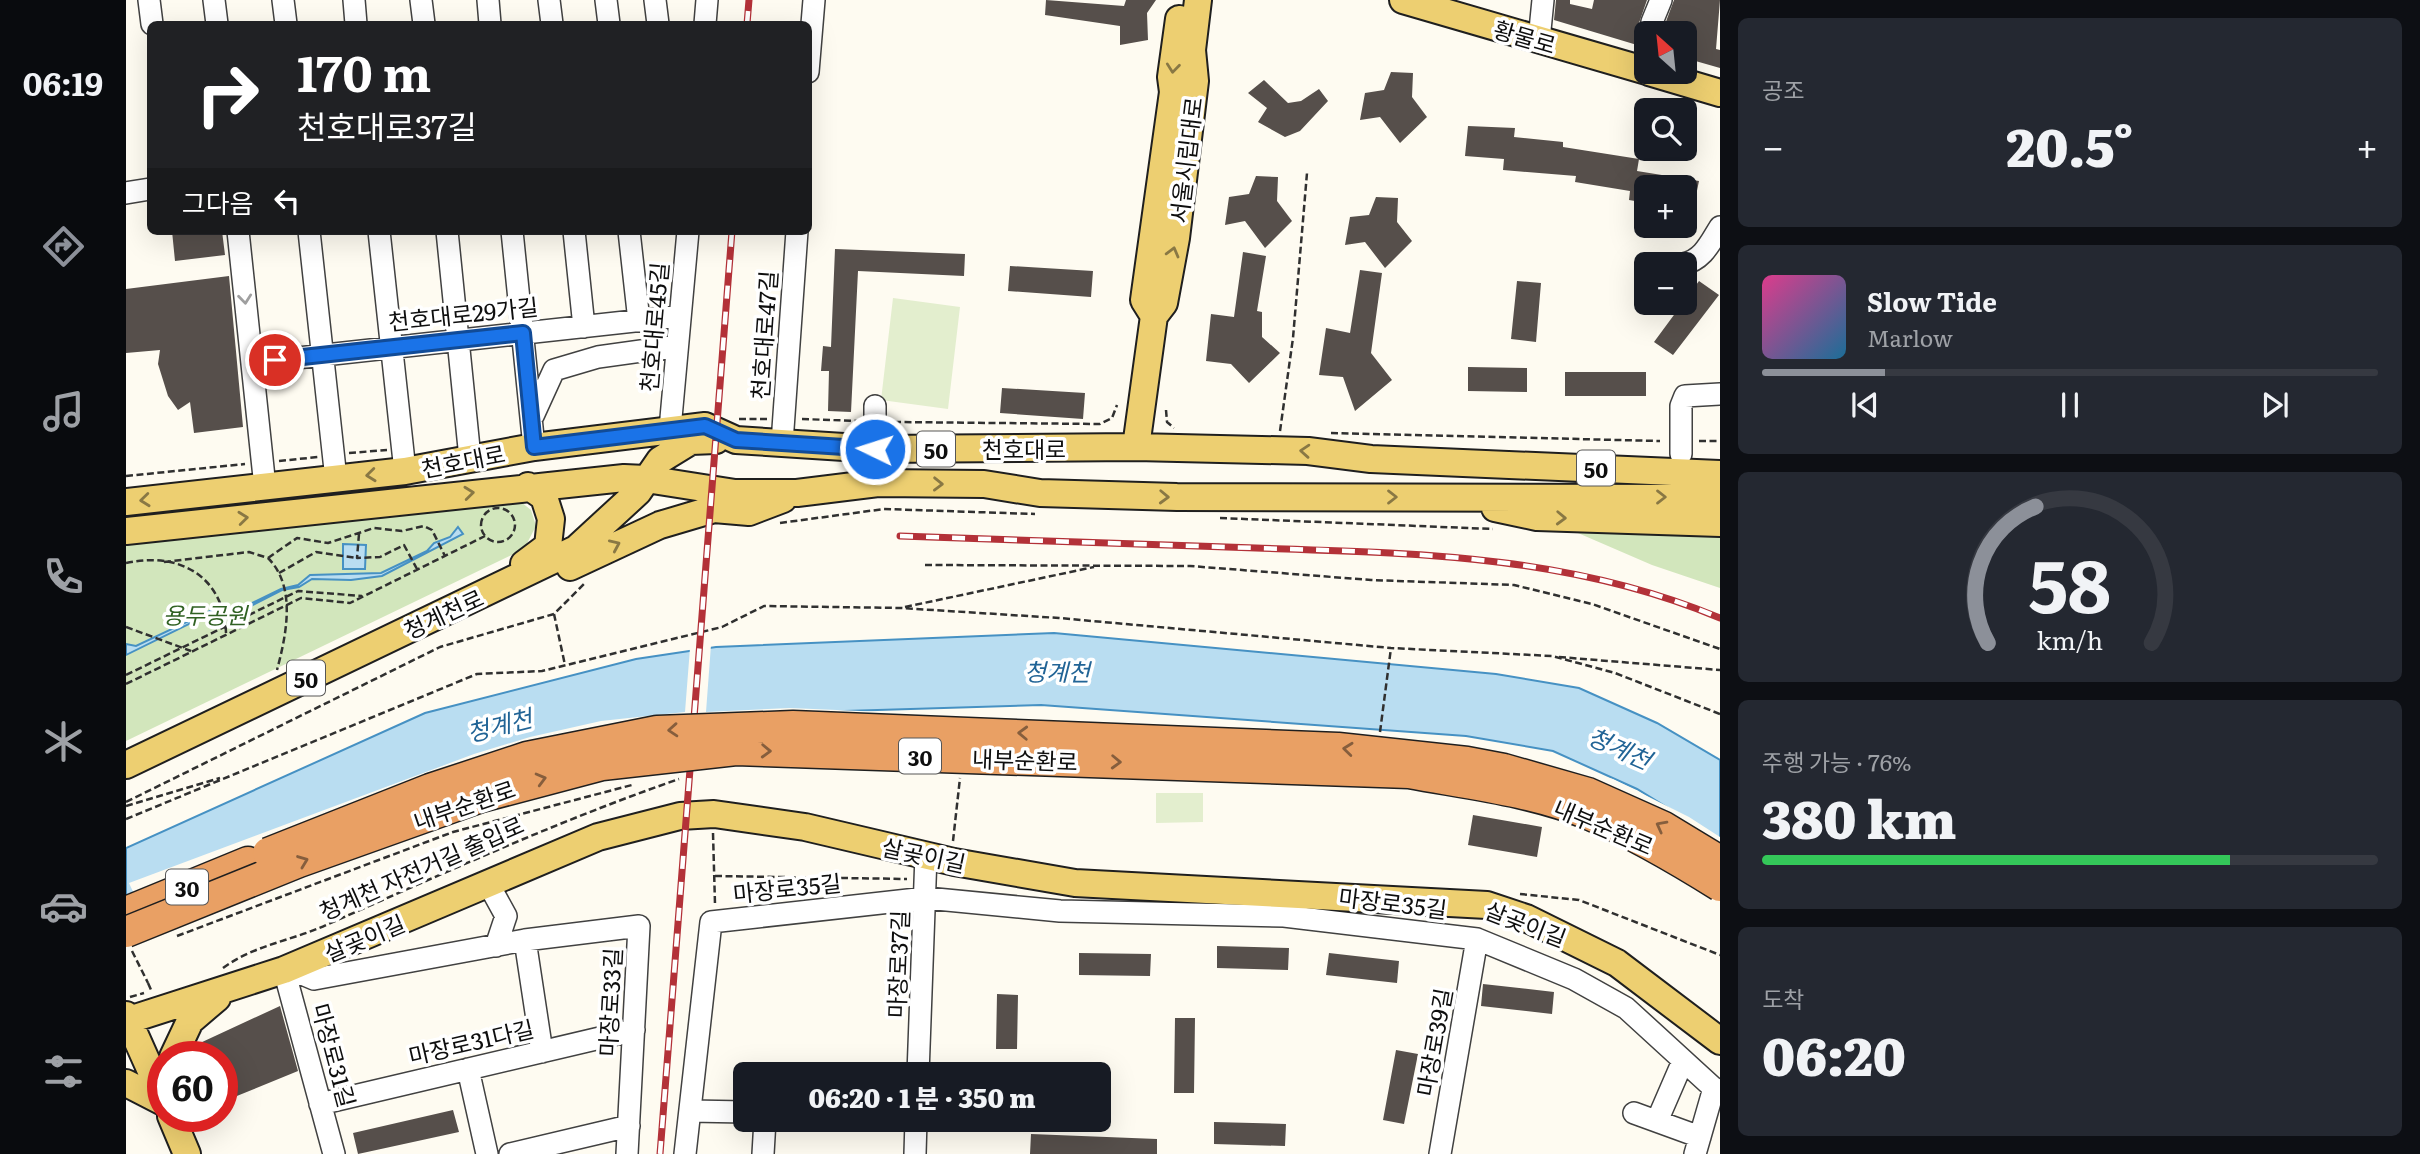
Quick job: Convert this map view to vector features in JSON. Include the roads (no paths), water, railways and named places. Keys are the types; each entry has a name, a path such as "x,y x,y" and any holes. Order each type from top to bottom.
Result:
{"highway":[{"name":"내부순환로","path":"126,912 326,829 485,770 618,737 727,726 1039,733 1338,748 1467,762 1524,774 1597,797 1664,827 1720,861"},
{"name":"내부순환로","path":"132,942 299,862 481,797 540,779 602,765 736,750 1409,773 1510,792 1585,813 1656,846 1720,886"}],"main road":[{"name":"서울시립대로","path":"1154,316 1144,300 1173,92 1171,78 1181,0"},
{"name":"서울시립대로","path":"1136,447 1154,316 1164,303 1176,238 1195,81 1192,50 1198,0"},
{"name":"황물로","path":"1417,2 1468,9 1539,40 1634,67"},
{"name":"황물로","path":"1691,84 1720,93"},
{"name":"천호대로","path":"126,502 405,471 534,447 705,426 736,440 875,449 1136,447 1308,451 1371,459 1720,474"},
{"name":"청계천로","path":"126,765 576,549 638,492 660,460 691,441 736,440"},
{"path":"1471,463 1549,451 1677,445 1720,455"},
{"name":"천호대로","path":"126,531 528,486 646,479 735,493 797,493 878,483 984,484 1040,493 1177,498 1720,498"},
{"path":"485,593 548,546 551,519 544,497 528,486"},
{"path":"485,593 532,585 660,525 714,509 749,512 797,493"},
{"path":"1446,496 1538,517 1720,523"},
{"name":"살곶이길","path":"127,1013 225,979 286,969 598,837 680,816 714,814 805,827 926,855 1075,883 1404,898 1496,908 1527,918 1617,962 1720,1041"},
{"path":"181,1041 190,1021 225,979"},
{"path":"127,1013 147,1061"},
{"path":"126,1083 147,1093"},
{"path":"178,1132 187,1154"}],"street":[{"path":"149,0 152,21"},
{"path":"215,0 218,21"},
{"path":"283,0 286,21"},
{"path":"354,0 356,21"},
{"path":"421,0 424,21"},
{"path":"488,0 490,21"},
{"path":"549,0 552,21"},
{"path":"606,0 609,21"},
{"path":"655,0 658,21"},
{"path":"705,21 707,0"},
{"path":"812,24 814,0"},
{"path":"1539,40 1543,0"},
{"path":"1652,21 1661,0"},
{"path":"126,192 147,189"},
{"path":"1697,259 1720,227"},
{"path":"237,235 265,487"},
{"path":"309,235 336,479"},
{"path":"379,235 405,471"},
{"path":"447,235 470,458"},
{"path":"512,235 533,416 534,447"},
{"path":"574,235 584,327"},
{"path":"629,235 639,320"},
{"name":"천호대로45길","path":"670,429 688,235"},
{"name":"천호대로47길","path":"782,443 797,235"},
{"name":"천호대로29가길","path":"252,363 680,316"},
{"path":"533,416 554,370 598,357 677,346"},
{"path":"1677,445 1681,406 1685,396 1720,394"},
{"path":"875,449 881,414"},
{"name":"마장로37길","path":"918,1062 920,889 926,855"},
{"path":"1052,879 1060,911"},
{"path":"489,885 506,916 495,946"},
{"name":"마장로35길","path":"685,1154 711,922 920,889 1060,911 1284,916 1476,939 1574,979 1626,1008 1717,1091 1697,1145 1657,1121 1634,1113"},
{"name":"마장로33길","path":"286,969 314,979 525,940 639,926 627,1154"},
{"name":"마장로39길","path":"1440,1154 1476,939"},
{"path":"525,940 542,1052"},
{"name":"마장로31길","path":"286,969 334,1154"},
{"name":"마장로31다길","path":"320,1104 634,1030"},
{"path":"1657,1121 1683,1061"},
{"path":"468,1069 488,1154"},
{"path":"690,1111 733,1112"},
{"path":"510,1154 629,1126"},
{"path":"763,1154 764,1132"},
{"path":"915,1154 916,1132"}],"water":[{"path":"458,527 463,534 382,576 351,580 312,579 299,587 282,590 216,624 211,613 126,655 126,644 136,646 214,609 219,619 281,589 298,585 310,575 381,573 427,551 434,543 450,537"},
{"path":"343,544 366,545 365,569 343,569"},
{"name":"청계천","path":"1054,633 1496,674 1579,688 1657,723 1720,760 1720,840 1637,789 1553,751 1466,736 1041,705 684,716 126,900 126,848 425,713 636,659 716,647"}],"railway":[{"path":"747,21 749,0"},
{"path":"660,1154 732,235"},
{"path":"900,536 1375,552 1491,561 1606,581 1663,597 1720,618"}],"park label":[{"name":"용두공원","path":"205,614"}]}
